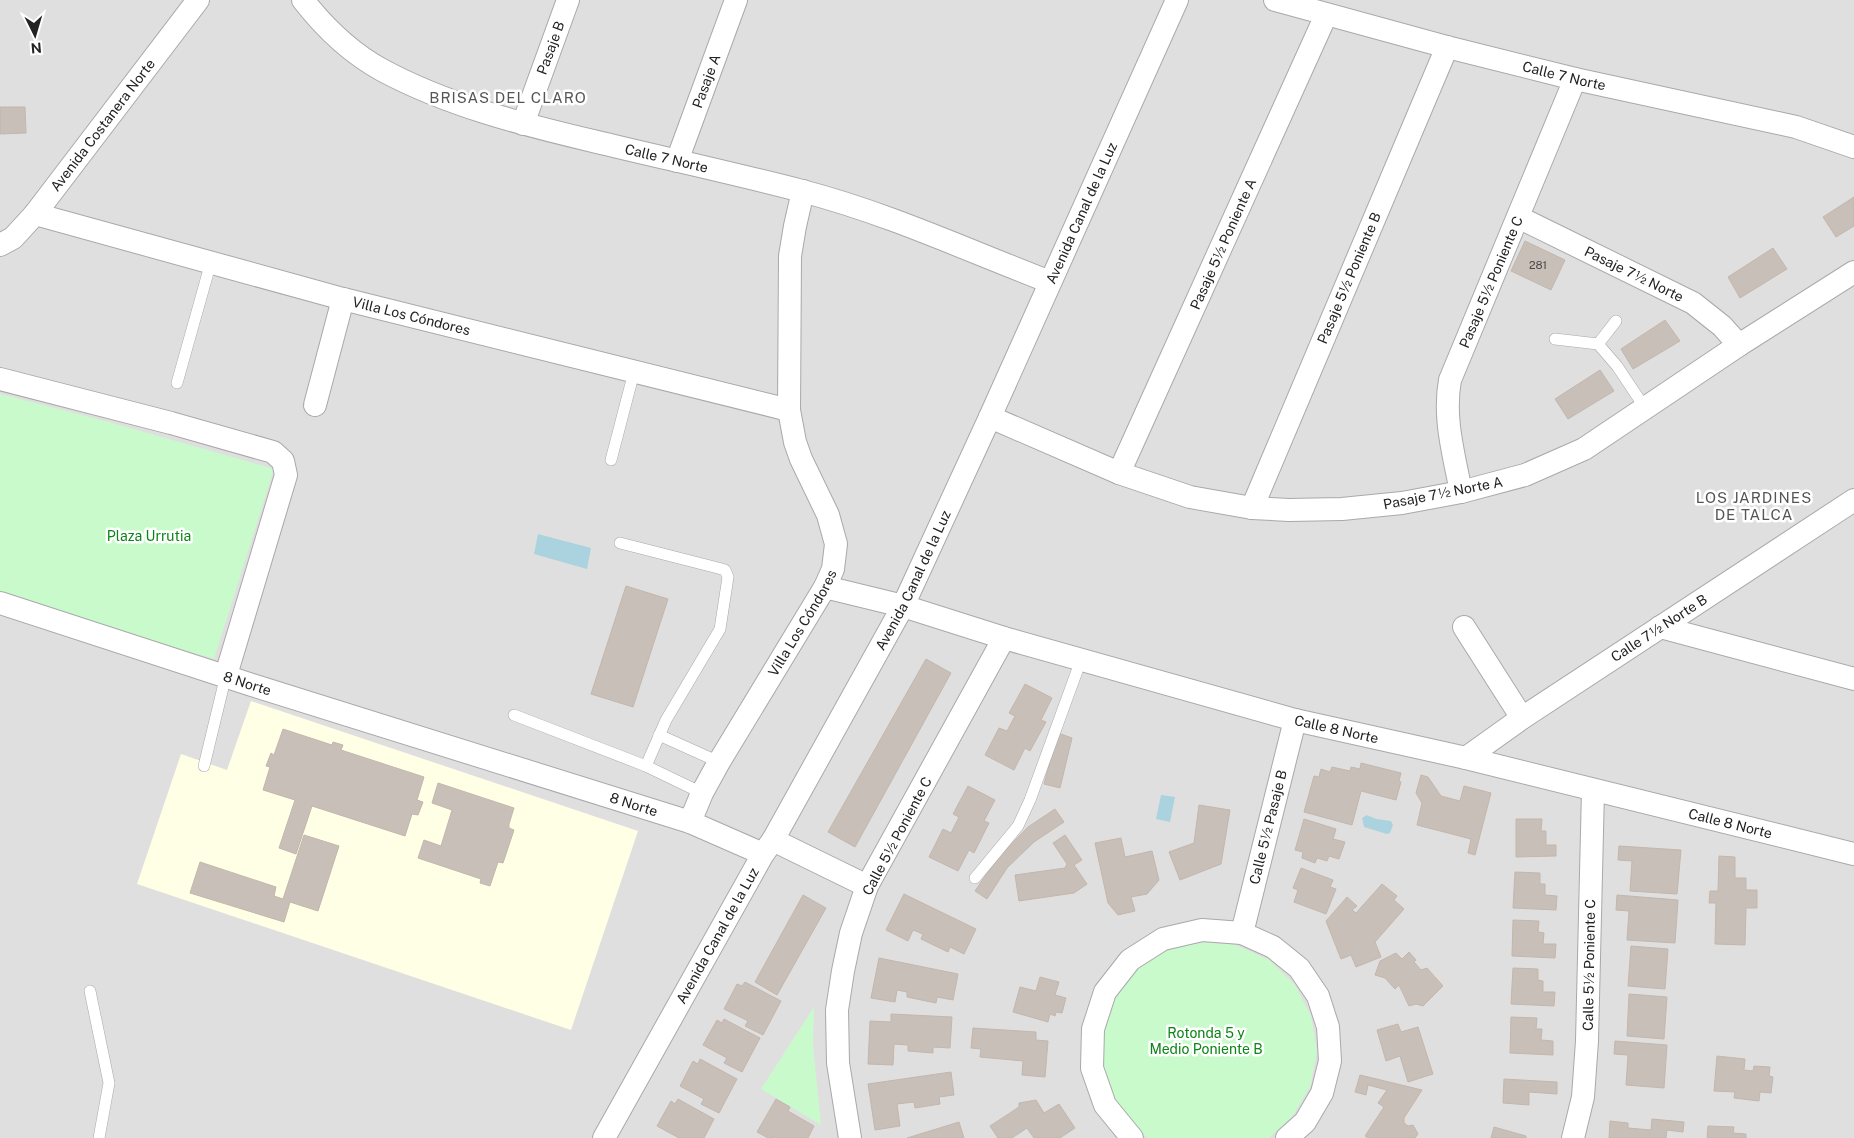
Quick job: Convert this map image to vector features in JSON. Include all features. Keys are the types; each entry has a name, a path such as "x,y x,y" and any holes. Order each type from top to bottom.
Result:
{"street":[{"name":"Avenida Costanera Norte","path":"0,245 12,238 35,214 198,0"},
{"name":"Calle 7 Norte","path":"303,0 316,17 343,43 380,69 424,90 522,124 803,191 867,211 1050,282"},
{"name":"Pasaje B","path":"522,124 568,0"},
{"name":"Pasaje A","path":"676,161 736,0"},
{"name":"Avenida Canal de la Luz","path":"604,1138 902,606 990,417 1177,0"},
{"name":"Calle 7 Norte","path":"1275,0 1447,47 1575,79 1796,127 1854,147"},
{"name":"Pasaje 5½ Poniente A","path":"1119,473 1326,15"},
{"name":"Pasaje 5½ Poniente B","path":"1252,508 1447,47"},
{"name":"Pasaje 5½ Poniente C","path":"1461,492 1447,414 1450,380 1575,79"},
{"name":"Villa Los Cóndores","path":"690,822 702,793 719,762 825,587 833,569 836,544 825,508 801,459 795,442 789,410 790,256 803,191"},
{"name":"Villa Los Cóndores","path":"35,214 344,299 789,410"},
{"name":"Pasaje 7½ Norte","path":"1518,217 1693,303 1722,326 1739,345"},
{"name":"Pasaje 7½ Norte A","path":"990,417 1119,473 1190,497 1252,508 1289,510 1342,509 1402,503 1461,492 1525,476 1584,448 1739,345 1854,272"},
{"path":"315,405 344,299"},
{"name":"8 Norte","path":"0,379 171,423 273,452 283,461 286,475 226,675 252,685 768,847 867,886"},
{"name":"Calle 7½ Norte B","path":"1466,758 1522,718 1854,500"},
{"name":"Calle 8 Norte","path":"825,587 902,606 1004,638 1294,720 1466,758 1854,854"},
{"path":"0,603 226,675"},
{"path":"1464,627 1522,718"},
{"path":"1660,627 1854,679"},
{"name":"Calle 5½ Poniente C","path":"848,1128 838,1063 837,1010 851,933 867,886 1004,638"},
{"name":"Calle 5½ Pasaje B","path":"1242,933 1294,720"},
{"name":"Calle 5½ Poniente C","path":"1573,1138 1583,1097 1587,1041 1593,790"},
{"path":"1132,1138 1105,1105 1092,1068 1093,1028 1106,992 1130,960 1163,939 1202,930 1242,933 1273,947 1299,968 1318,996 1328,1027 1330,1061 1322,1094 1304,1122 1287,1138"},
{"path":"834,1138 848,1128"}],"lane":[{"path":"178,383 211,262"},
{"path":"1598,344 1616,322"},
{"path":"1555,339 1598,344 1618,366 1645,408"},
{"path":"611,460 634,372"},
{"path":"620,543 718,568 727,573 728,581 720,629 659,735 646,766"},
{"path":"975,878 1018,826 1030,800 1080,660"},
{"path":"204,766 226,675"},
{"path":"514,715 646,766 702,793"},
{"path":"659,735 719,762"},
{"path":"90,991 109,1083 99,1138"}],"shaded area":[{"path":"0,0 1854,0 1854,1138 0,1138"},
{"path":"251,701 638,831 571,1030 137,884 181,754 227,770"}],"green space":[{"name":"Plaza Urrutia","path":"0,394 109,422 274,469 214,659 0,594"},
{"name":"Rotonda 5 y Medio Poniente B","path":"1201,942 1236,945 1269,960 1295,985 1311,1016 1317,1051 1310,1087 1292,1117 1269,1138 1148,1138 1128,1122 1114,1102 1105,1080 1101,1057 1102,1034 1108,1011 1119,989 1135,970 1150,959 1175,948"},
{"path":"814,1007 813,1044 821,1125 761,1089"}],"water":[{"path":"538,534 591,548 587,569 534,554"},
{"path":"1161,795 1175,797 1170,822 1156,819"},
{"path":"1367,815 1376,819 1391,821 1393,825 1390,833 1387,834 1364,827 1362,818"}],"building":[{"path":"0,107 25,107 26,133 0,134"},
{"path":"1854,197 1854,226 1836,237 1823,217"},
{"path":"1525,241 1565,260 1551,290 1511,271"},
{"path":"1773,248 1787,269 1740,298 1728,277"},
{"path":"1665,320 1680,341 1633,369 1621,349"},
{"path":"1600,370 1614,391 1568,419 1555,399"},
{"path":"626,586 668,599 633,707 591,694"},
{"path":"926,659 951,673 855,847 828,832"},
{"path":"1025,684 1052,698 1041,720 1046,722 1030,751 1025,748 1014,770 985,755 999,728 1007,731 1015,716 1009,713"},
{"path":"283,729 332,745 333,742 343,745 341,750 424,777 417,800 423,802 418,815 412,814 405,836 312,806 296,854 279,848 295,800 263,790 270,767 266,766 271,753 274,755"},
{"path":"1058,733 1072,738 1060,788 1044,784"},
{"path":"1361,763 1401,773 1399,781 1401,782 1396,800 1361,791 1352,825 1304,812 1314,776 1319,777 1321,769 1330,772 1332,767 1350,771 1351,767 1360,769"},
{"path":"1421,775 1428,777 1441,796 1460,801 1464,786 1491,793 1475,855 1468,853 1471,839 1417,825 1422,803 1416,793"},
{"path":"438,783 514,808 509,828 514,830 503,863 498,862 490,886 480,883 481,879 418,858 424,840 441,846 452,810 432,803"},
{"path":"968,786 995,800 984,821 989,823 974,853 969,850 958,871 929,857 943,829 951,833 959,817 953,814"},
{"path":"1199,805 1230,810 1221,864 1180,880 1169,852 1194,843"},
{"path":"1055,809 1064,822 1034,842 1007,868 987,899 975,891 996,860 1028,827"},
{"path":"1304,819 1336,829 1333,839 1345,842 1339,859 1329,856 1327,861 1317,858 1315,863 1302,858 1303,852 1295,850"},
{"path":"1516,819 1542,819 1541,831 1546,831 1546,845 1556,845 1556,856 1516,857"},
{"path":"304,835 339,846 318,911 290,902 284,922 190,893 200,862 276,887 274,896 283,899"},
{"path":"1065,835 1082,860 1074,865 1087,884 1074,893 1019,901 1015,875 1065,868 1067,864 1053,843"},
{"path":"1121,838 1125,857 1152,851 1159,880 1147,894 1131,897 1135,911 1118,915 1108,903 1095,843"},
{"path":"1619,846 1681,850 1677,894 1630,891 1632,861 1618,860"},
{"path":"1719,856 1735,857 1735,878 1746,878 1746,890 1757,890 1757,908 1746,908 1745,945 1715,944 1716,903 1709,903 1710,891 1718,891"},
{"path":"1301,868 1333,880 1330,887 1336,889 1326,914 1294,902 1298,890 1293,888"},
{"path":"1515,872 1540,873 1540,884 1545,884 1545,895 1557,896 1556,910 1513,908"},
{"path":"1382,884 1397,896 1394,900 1404,909 1375,942 1381,957 1356,967 1351,955 1341,959 1326,921 1347,897 1357,906 1352,910 1356,913"},
{"path":"904,894 976,929 964,954 950,947 948,952 921,939 923,934 913,930 908,941 886,930"},
{"path":"803,895 826,908 777,995 755,982"},
{"path":"1617,895 1678,900 1675,943 1627,940 1629,911 1616,910"},
{"path":"1513,920 1539,921 1538,932 1544,933 1543,944 1556,944 1555,958 1512,956"},
{"path":"1631,946 1668,949 1665,989 1628,986"},
{"path":"1409,952 1421,970 1427,968 1443,986 1423,1006 1416,1004 1409,1006 1399,985 1395,989 1385,978 1375,975 1380,961 1396,953 1402,959"},
{"path":"879,958 958,974 953,1000 937,997 936,1003 907,997 907,992 897,990 895,1002 871,998"},
{"path":"1513,968 1538,969 1538,980 1543,981 1543,992 1555,992 1554,1006 1511,1004"},
{"path":"1040,977 1059,982 1055,995 1066,998 1062,1013 1056,1012 1055,1016 1050,1014 1048,1022 1013,1012 1020,987 1036,991"},
{"path":"745,982 781,1001 763,1035 745,1026 748,1021 724,1009 737,984 742,986"},
{"path":"1629,994 1667,997 1664,1039 1627,1036"},
{"path":"891,1014 952,1017 950,1048 933,1047 933,1053 908,1051 908,1045 894,1044 893,1065 868,1064 870,1021 891,1022"},
{"path":"1511,1017 1537,1018 1536,1029 1542,1029 1541,1040 1553,1041 1553,1055 1510,1053"},
{"path":"724,1019 760,1038 742,1072 724,1063 727,1058 703,1045 717,1020 722,1023"},
{"path":"1398,1024 1401,1032 1418,1027 1433,1074 1408,1082 1400,1056 1386,1061 1377,1030"},
{"path":"973,1028 1036,1032 1036,1040 1048,1041 1045,1077 1022,1075 1023,1061 980,1057 981,1049 971,1048"},
{"path":"1615,1041 1667,1045 1664,1088 1626,1085 1628,1055 1614,1054"},
{"path":"1717,1056 1745,1059 1744,1070 1753,1071 1754,1066 1770,1067 1769,1076 1773,1077 1771,1093 1760,1092 1759,1101 1734,1098 1735,1092 1714,1091"},
{"path":"700,1059 737,1079 719,1113 701,1104 704,1099 680,1086 693,1061 698,1064"},
{"path":"951,1072 954,1095 939,1097 940,1104 915,1108 914,1102 897,1104 900,1126 875,1130 868,1084"},
{"path":"1360,1075 1422,1090 1404,1118 1404,1123 1408,1126 1413,1125 1418,1134 1415,1138 1368,1138 1365,1136 1384,1107 1378,1103 1387,1090 1368,1085 1366,1095 1355,1092"},
{"path":"1504,1079 1557,1082 1557,1094 1529,1092 1529,1105 1503,1103"},
{"path":"678,1099 714,1119 704,1138 679,1138 657,1126 671,1101 675,1104"},
{"path":"776,1099 790,1107 788,1111 814,1126 808,1138 768,1138 757,1132"},
{"path":"1036,1100 1044,1113 1059,1104 1075,1128 1060,1138 1034,1138 1027,1128 1012,1138 998,1138 990,1126 1019,1107 1019,1103"},
{"path":"1652,1119 1684,1122 1683,1132 1667,1130 1666,1138 1609,1138 1610,1121 1628,1123 1628,1128 1651,1130"},
{"path":"959,1122 964,1138 907,1138"},
{"path":"1708,1126 1734,1127 1733,1133 1746,1134 1746,1138 1707,1138"},
{"path":"1494,1127 1526,1136 1526,1138 1491,1138"}],"district":[{"name":"BRISAS DEL CLARO","path":"508,98"},
{"name":"LOS JARDINES DE TALCA","path":"1754,506"}]}
